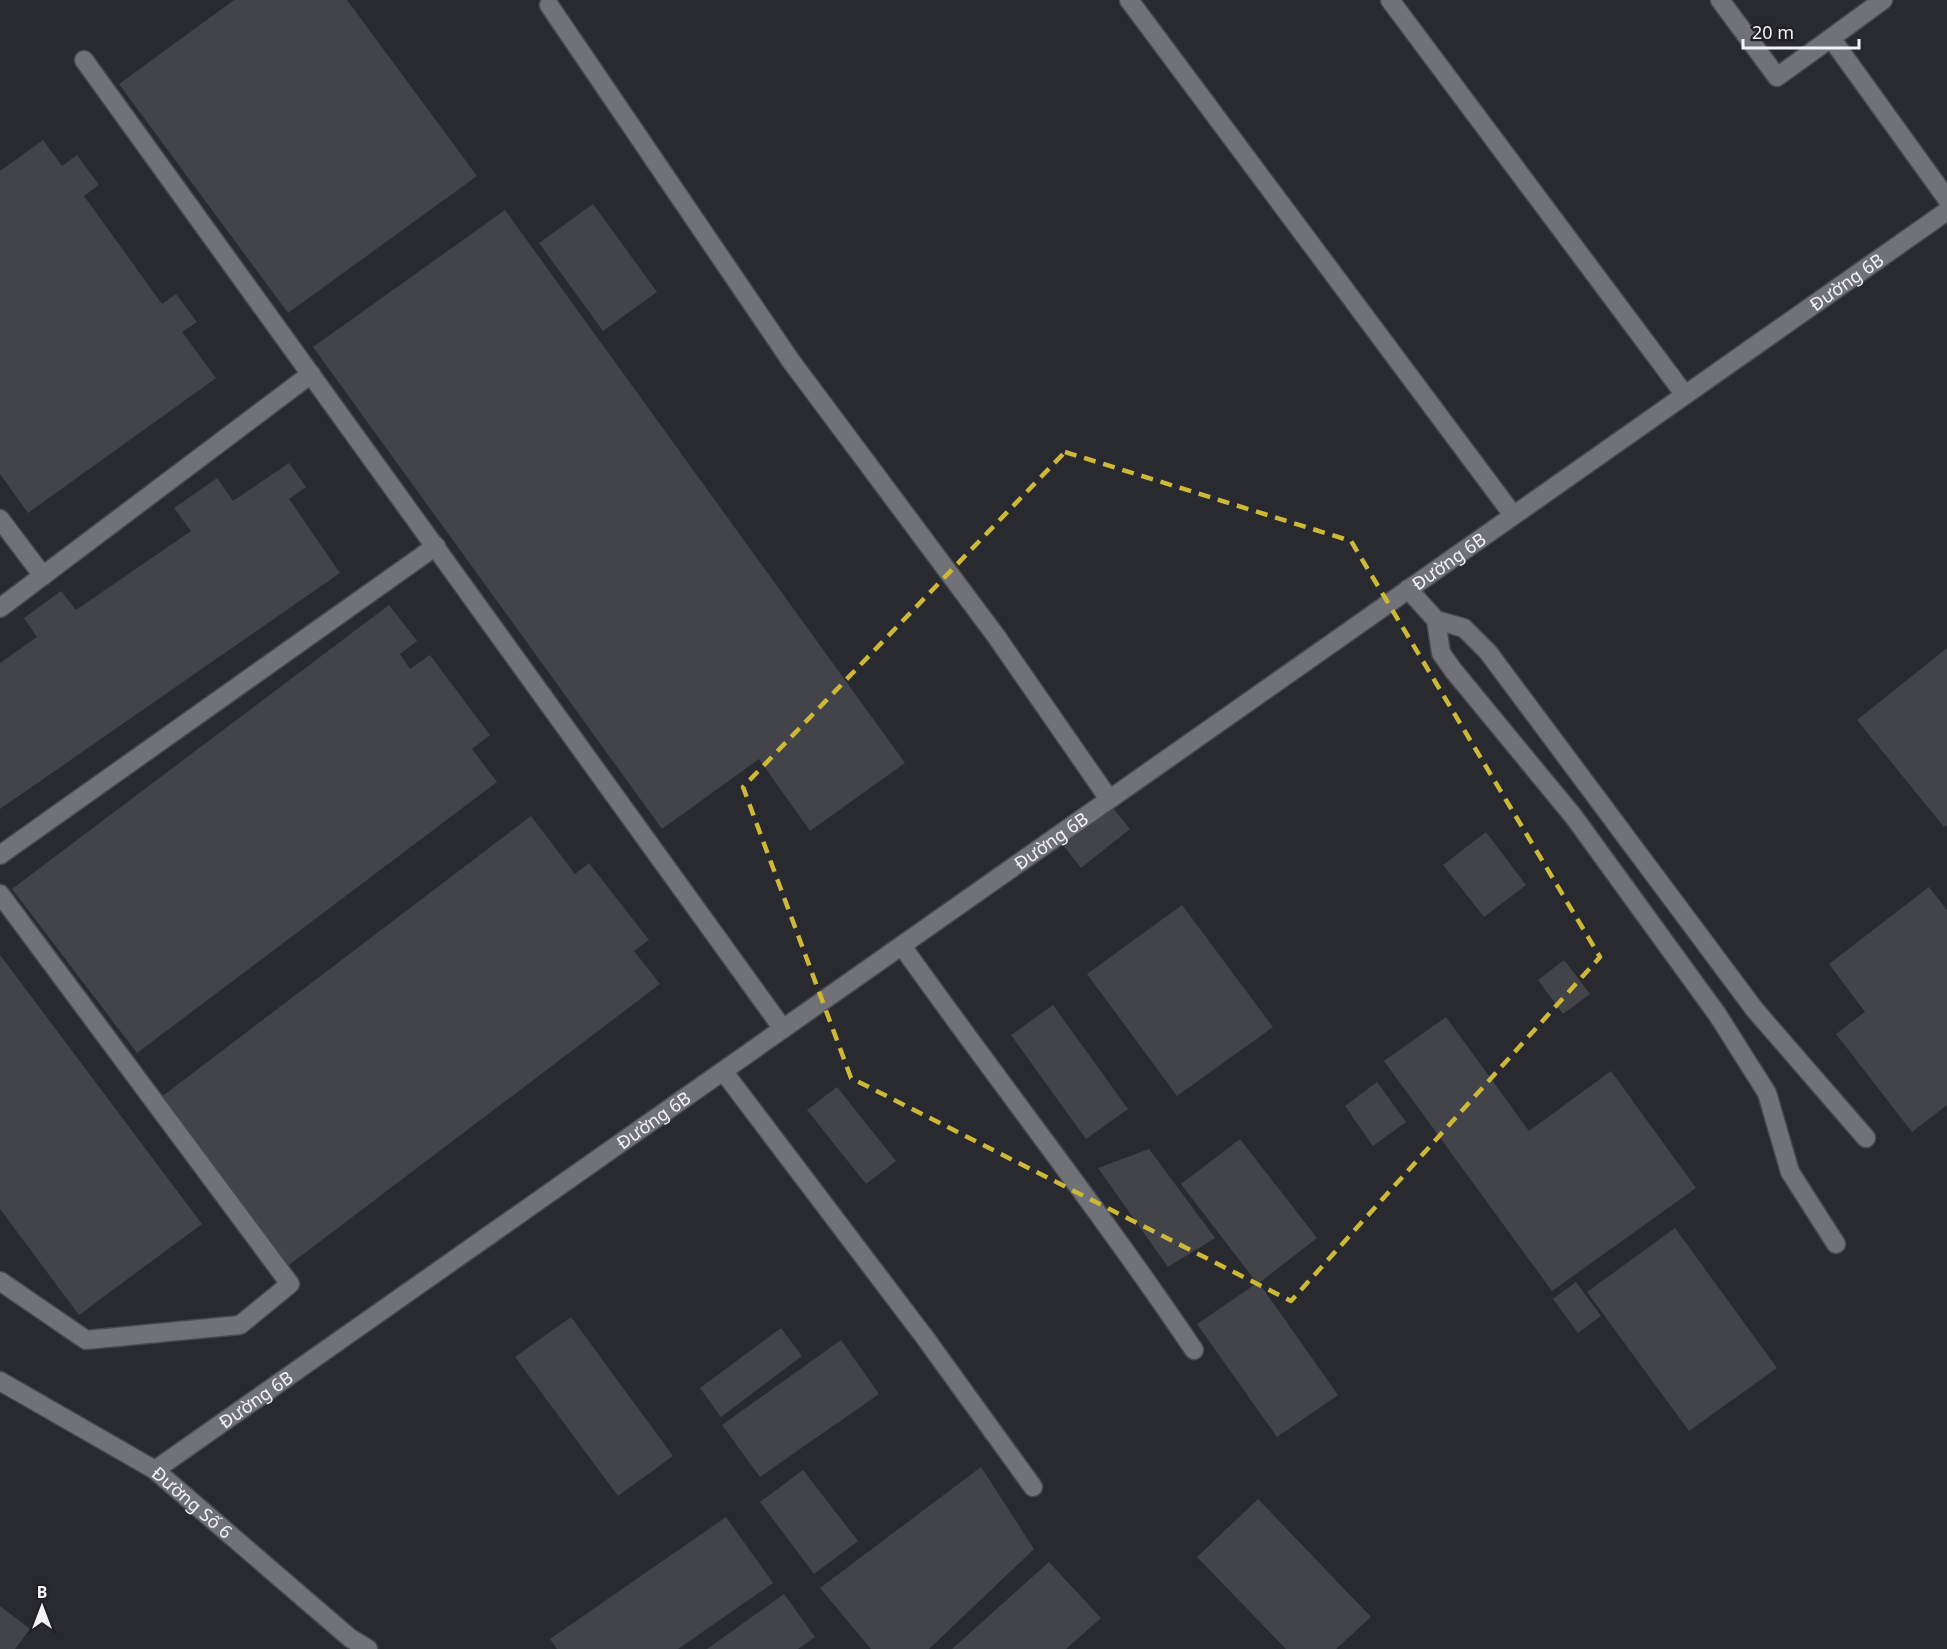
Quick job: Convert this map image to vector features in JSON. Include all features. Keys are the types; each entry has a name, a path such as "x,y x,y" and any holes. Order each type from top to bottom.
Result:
{"street":[{"path":"1129,0 1513,515"},
{"path":"1390,0 1685,395"},
{"path":"1720,0 1777,77 1883,0"},
{"path":"549,5 791,361 996,636 1109,799"},
{"path":"1831,38 1947,199"},
{"path":"84,60 783,1029"},
{"name":"Đường 6B","path":"155,1470 1947,211"},
{"path":"0,608 311,374"},
{"path":"0,519 43,576"},
{"path":"0,855 436,546"},
{"path":"1408,589 1436,620 1464,628 1488,652 1755,1010 1866,1138"},
{"path":"1436,620 1441,653 1452,670 1574,817 1717,1014 1767,1093 1790,1172 1836,1244"},
{"path":"0,894 291,1284 240,1325 86,1340 0,1281"},
{"path":"902,946 1001,1084 1130,1256 1194,1350"},
{"path":"723,1071 926,1339 1033,1487"},
{"name":"Đường Số 6","path":"0,1381 155,1470 350,1638 368,1649"}],"highlighted area":[{"path":"1065,452 1351,541 1600,957 1291,1301 851,1078 743,787"}],"building":[{"path":"234,0 347,0 477,176 288,313 119,84"},
{"path":"43,140 62,166 77,155 99,185 84,196 162,304 176,294 197,322 182,332 216,378 28,513 0,474 0,171"},
{"path":"593,204 657,292 603,331 539,243"},
{"path":"505,210 905,763 810,831 759,759 662,829 313,347"},
{"path":"289,463 306,487 289,499 340,573 0,809 0,663 37,637 24,618 61,591 76,610 191,531 174,508 217,478 233,501"},
{"path":"389,605 417,641 400,654 410,669 430,655 490,735 472,749 497,782 137,1053 12,889"},
{"path":"1947,648 1947,825 1944,827 1857,720"},
{"path":"1112,807 1130,829 1081,868 1063,845"},
{"path":"531,816 575,874 589,863 649,940 634,951 660,984 289,1265 160,1098"},
{"path":"1486,832 1526,885 1484,917 1443,865"},
{"path":"1929,887 1947,910 1947,1105 1912,1132 1836,1034 1865,1012 1829,964"},
{"path":"1182,905 1273,1027 1177,1096 1087,974"},
{"path":"0,955 202,1224 79,1315 0,1209"},
{"path":"1564,960 1590,994 1563,1014 1538,980"},
{"path":"1053,1005 1128,1109 1086,1139 1011,1035"},
{"path":"1446,1017 1529,1131 1611,1071 1696,1188 1552,1291 1384,1061"},
{"path":"1377,1082 1406,1122 1373,1146 1345,1106"},
{"path":"837,1087 896,1161 866,1184 807,1110"},
{"path":"1240,1139 1317,1238 1259,1283 1338,1395 1277,1437 1197,1324 1257,1283 1181,1184"},
{"path":"1149,1149 1215,1238 1168,1267 1098,1168"},
{"path":"1675,1228 1777,1368 1689,1431 1587,1292"},
{"path":"1576,1282 1601,1316 1578,1333 1553,1299"},
{"path":"571,1317 673,1456 618,1496 515,1357"},
{"path":"781,1328 802,1356 721,1417 700,1388"},
{"path":"841,1340 879,1394 760,1477 722,1425"},
{"path":"981,1467 1034,1549 929,1649 871,1649 820,1588"},
{"path":"803,1470 858,1541 814,1574 760,1502"},
{"path":"1258,1499 1371,1617 1336,1649 1286,1649 1197,1557"},
{"path":"726,1517 773,1583 678,1649 557,1649 550,1639"},
{"path":"1049,1562 1101,1618 1066,1649 952,1649"},
{"path":"784,1594 815,1637 798,1649 707,1649"},
{"path":"0,1606 30,1629 15,1649 0,1649"}]}
